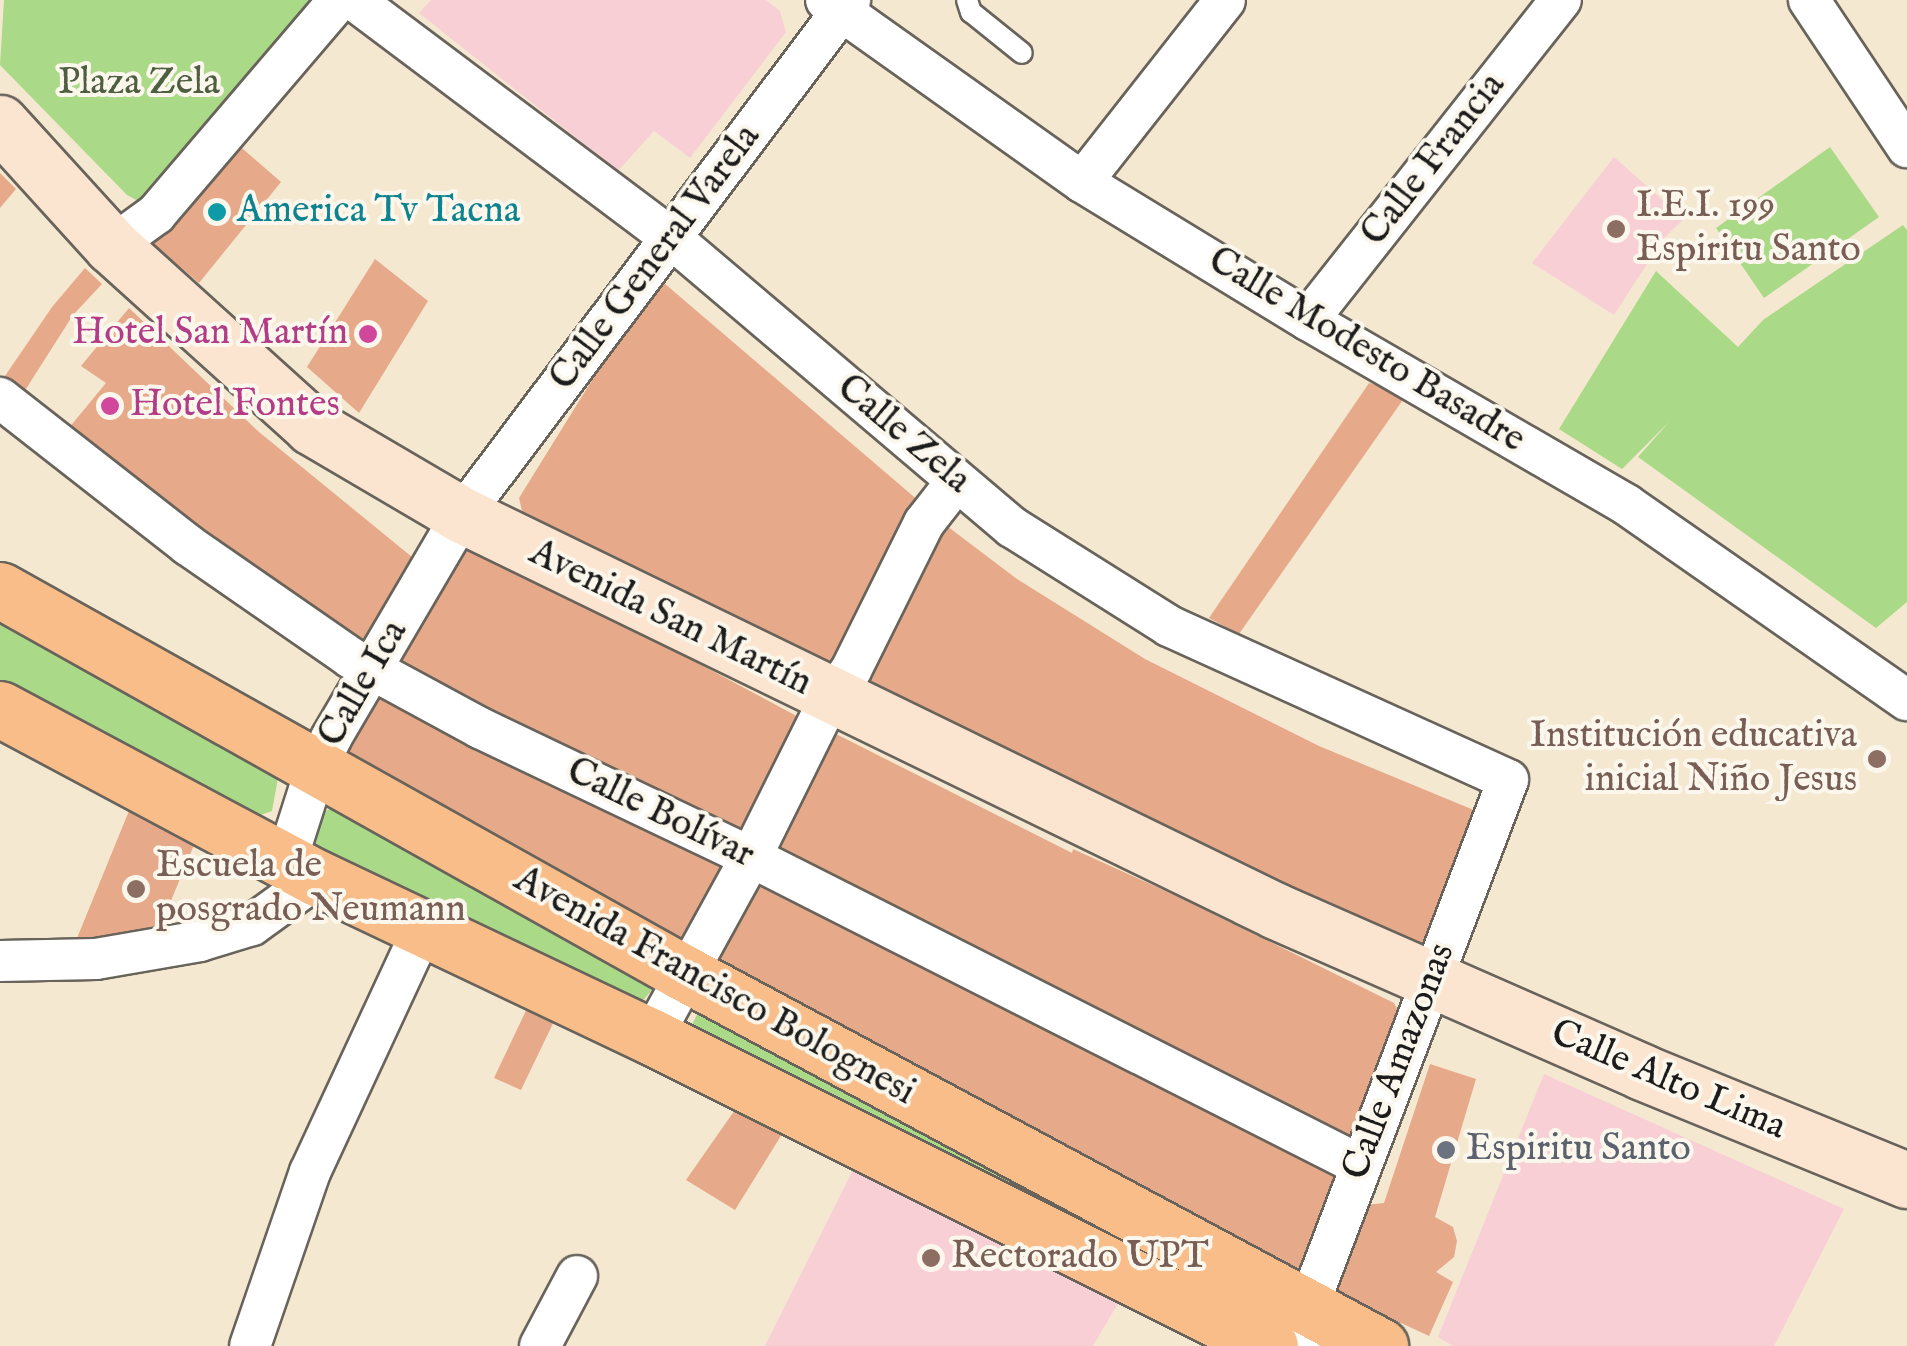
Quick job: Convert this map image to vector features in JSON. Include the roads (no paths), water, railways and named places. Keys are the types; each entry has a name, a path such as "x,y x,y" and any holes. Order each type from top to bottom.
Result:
{"main road":[{"name":"Avenida Francisco Bolognesi","path":"0,590 684,973 1304,1327 1380,1346"},
{"name":"Avenida Francisco Bolognesi","path":"0,708 302,870 652,1037 1270,1346"}],"street":[{"path":"112,246 156,214 339,0"},
{"name":"Calle Zela","path":"354,0 671,238 1012,527 1170,626 1508,780"},
{"path":"1082,182 1225,0"},
{"name":"Calle Francia","path":"1308,320 1561,0"},
{"path":"1809,0 1907,146"},
{"name":"Calle General Varela","path":"462,515 671,238 839,4"},
{"name":"Calle Modesto Basadre","path":"839,4 1082,182 1308,320 1627,505 1907,700"},
{"name":"Avenida San Martín","path":"0,123 112,246 312,427 462,515 830,698 1276,911 1431,980"},
{"name":"Calle Bolívar","path":"0,398 188,545 374,668 480,728 751,857 1360,1165"},
{"path":"652,1037 751,857 830,698 851,670 924,523 956,482"},
{"name":"Calle Ica","path":"302,870 316,768 462,515"},
{"name":"Calle Amazonas","path":"1304,1327 1360,1165 1508,780"},
{"path":"0,961 96,958 200,941 252,925 302,870"},
{"path":"263,1342 310,1172 424,926"},
{"name":"Calle Alto Lima","path":"1431,980 1642,1072 1907,1180"},
{"path":"540,1346 578,1276"}],"lane":[{"path":"967,0 971,12 1022,52"}],"place":[{"name":"America Tv Tacna","path":"217,212"},
{"name":"I.E.I. 199 Espiritu Santo","path":"1616,229"},
{"name":"Hotel San Martín","path":"368,334"},
{"name":"Hotel Fontes","path":"110,406"},
{"name":"Institución educativa inicial Niño Jesus","path":"1877,759"},
{"name":"Escuela de posgrado Neumann","path":"136,889"},
{"name":"Espiritu Santo","path":"1446,1150"},
{"name":"Rectorado UPT","path":"931,1258"}],"park label":[{"name":"Plaza Zela","path":"139,84"}]}
